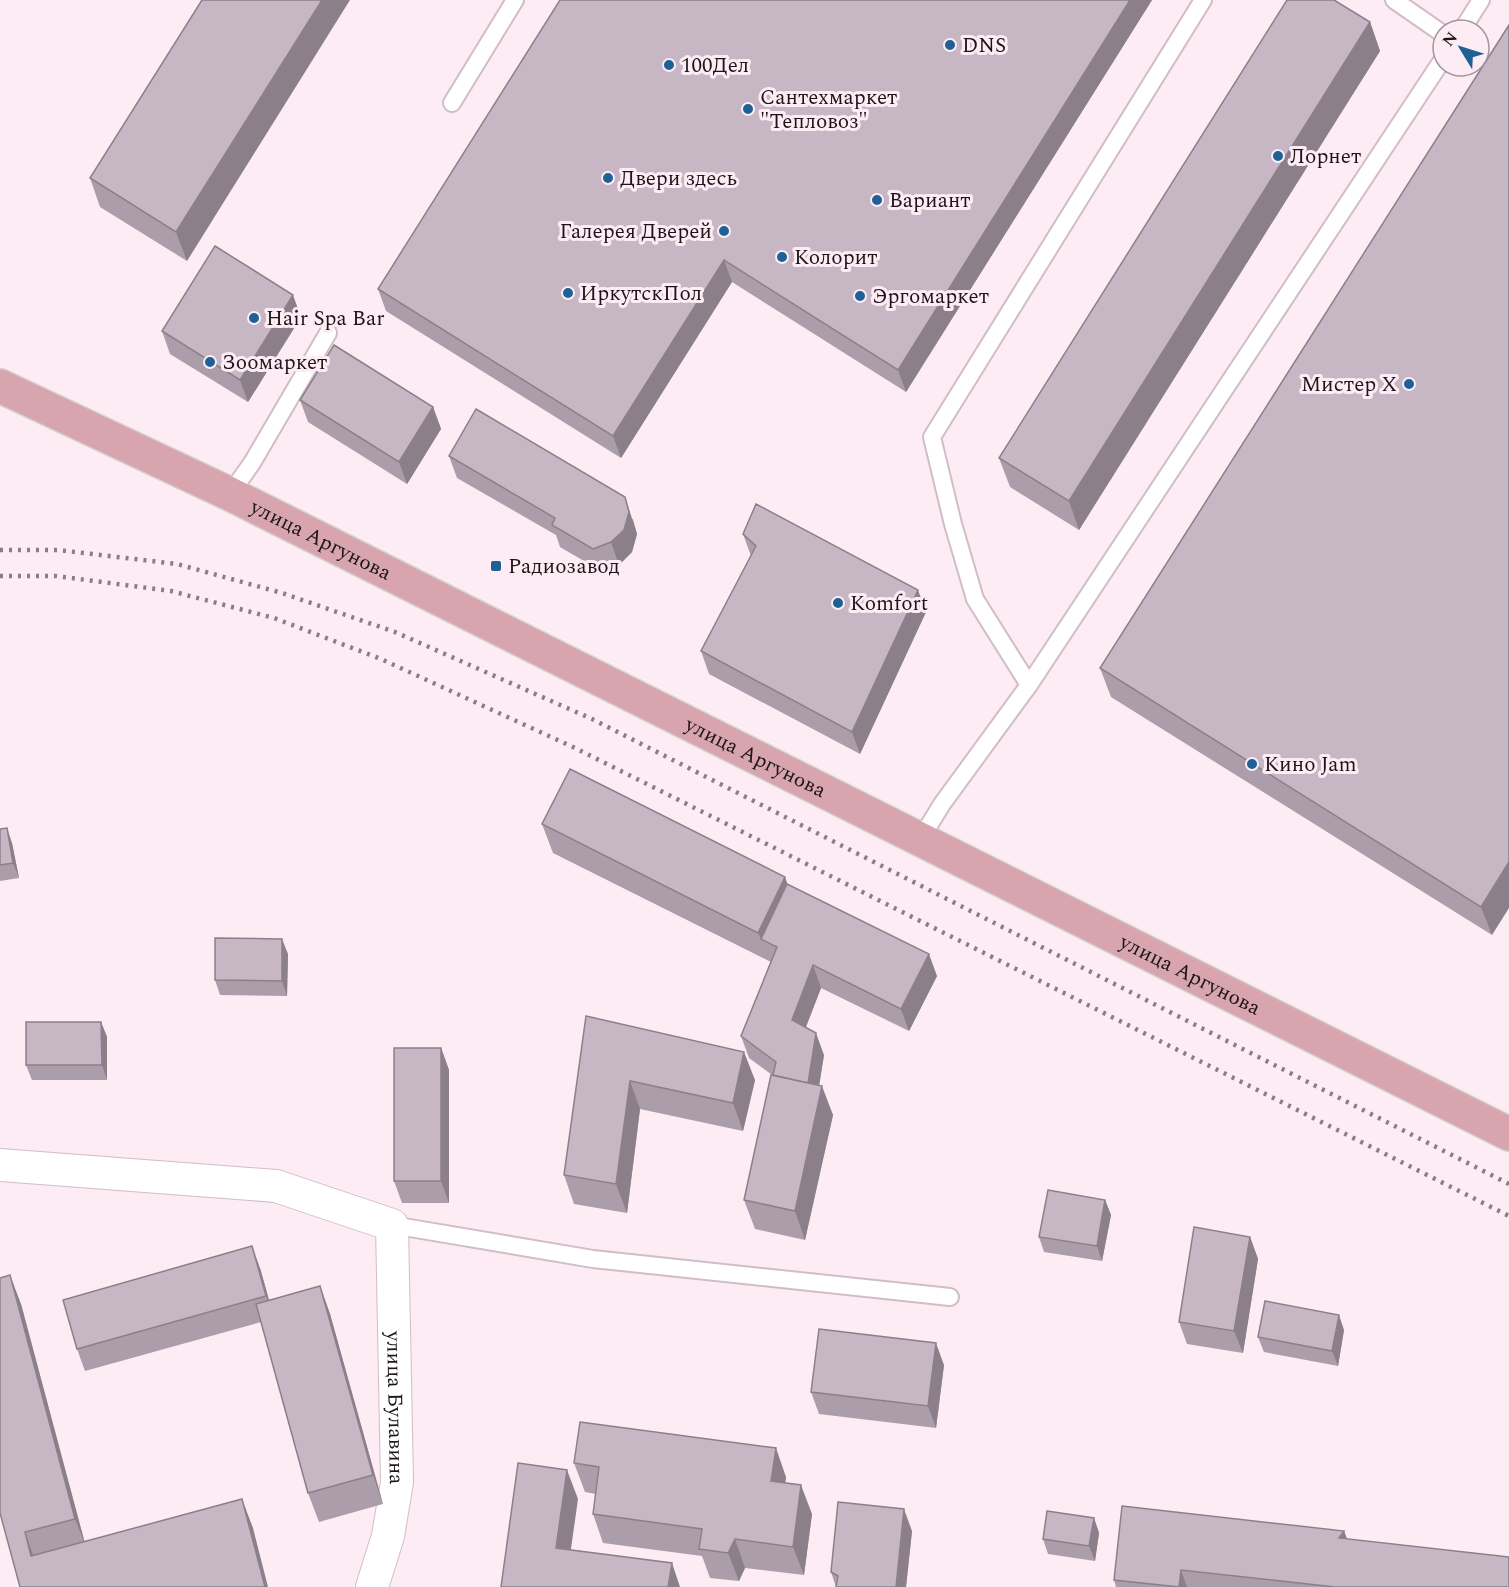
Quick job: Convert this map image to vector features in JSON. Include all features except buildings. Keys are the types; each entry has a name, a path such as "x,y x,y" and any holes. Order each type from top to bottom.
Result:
{"main road":[{"name":"улица Аргунова","path":"0,386 230,494 1509,1134"}],"street":[{"path":"0,1165 276,1186 392,1225"},
{"name":"улица Булавина","path":"372,1587 388,1536 396,1482 392,1225"}],"lane":[{"path":"452,103 515,0"},
{"path":"1029,685 975,599 953,524 932,437 1203,0"},
{"path":"1394,0 1431,26"},
{"path":"1470,18 1481,0"},
{"path":"920,840 946,799 1029,685 1431,77"},
{"path":"230,494 252,463 328,333"},
{"path":"392,1225 593,1259 950,1297"}],"railway":[{"path":"0,550 58,550 177,564 282,593 395,632 592,719 1509,1184"},
{"path":"0,576 56,576 171,591 274,618 381,659 575,748 1509,1216"}],"place":[{"name":"DNS","path":"950,45"},
{"name":"100Дел","path":"669,65"},
{"name":"Сантехмаркет \"Тепловоз\"","path":"748,109"},
{"name":"Лорнет","path":"1278,156"},
{"name":"Двери здесь","path":"608,178"},
{"name":"Вариант","path":"877,200"},
{"name":"Галерея Дверей","path":"724,231"},
{"name":"Колорит","path":"782,257"},
{"name":"ИркутскПол","path":"568,293"},
{"name":"Эргомаркет","path":"860,296"},
{"name":"Hair Spa Bar","path":"254,318"},
{"name":"Зоомаркет","path":"210,362"},
{"name":"Мистер Х","path":"1409,384"},
{"name":"Радиозавод","path":"496,566"},
{"name":"Komfort","path":"838,603"},
{"name":"Кино Jam","path":"1252,764"}]}
